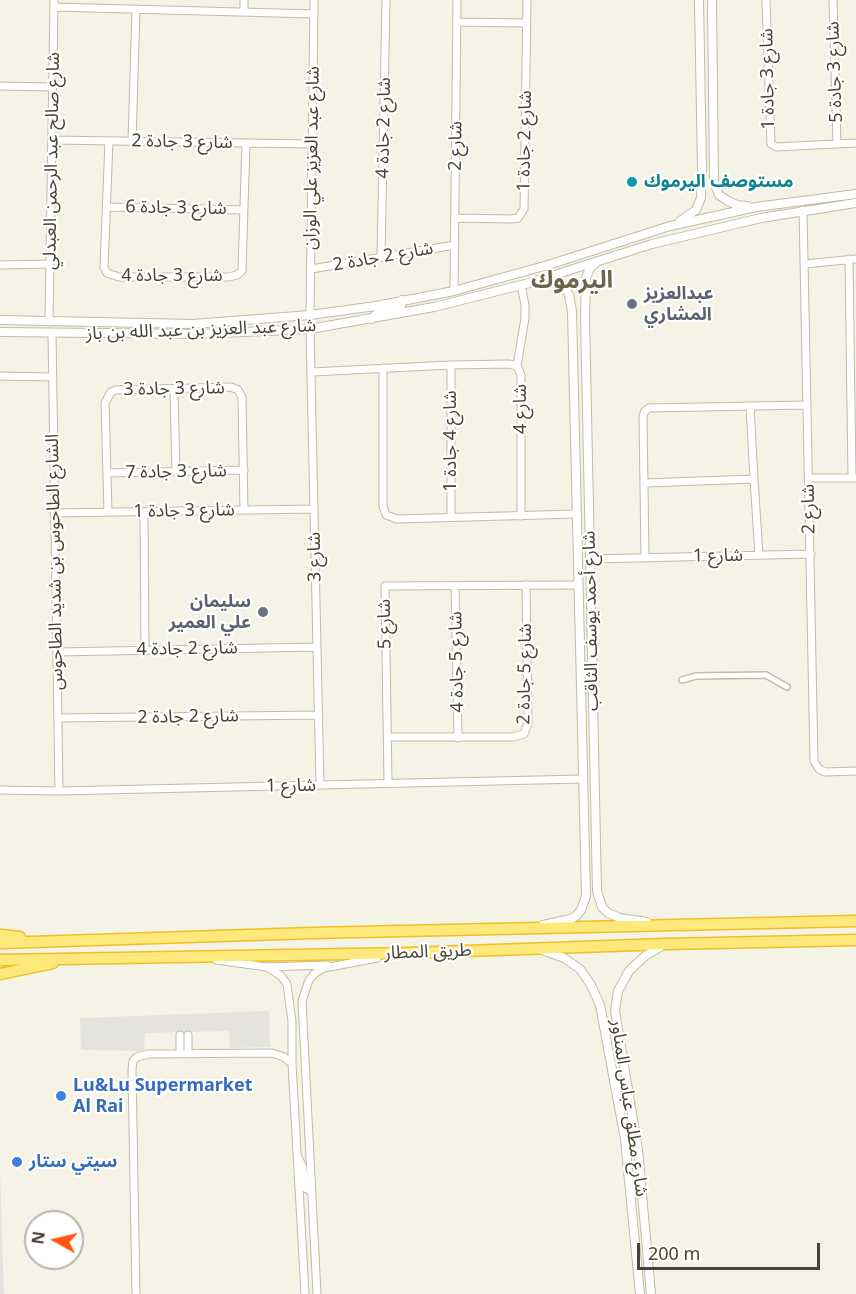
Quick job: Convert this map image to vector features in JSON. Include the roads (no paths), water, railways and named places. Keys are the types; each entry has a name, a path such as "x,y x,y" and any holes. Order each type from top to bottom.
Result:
{"highway":[{"name":"طريق المطار","path":"0,944 856,921"},
{"path":"0,935 53,942"},
{"name":"طريق المطار","path":"0,960 409,953 856,940"},
{"path":"0,974 80,958"}],"street":[{"path":"244,0 244,12"},
{"name":"شارع عبد العزيز علي الوزان","path":"310,315 314,0"},
{"name":"شارع 2 جادة 4","path":"381,256 386,0"},
{"name":"شارع 2","path":"454,291 458,0"},
{"name":"شارع 2 جادة 1","path":"455,218 512,219 518,218 524,209 527,0"},
{"path":"701,0 705,9 712,4"},
{"path":"670,226 696,210 701,198 699,22 701,0"},
{"name":"شارع 3 جادة 1","path":"766,0 770,142 776,147 856,143"},
{"name":"شارع 3 جادة 5","path":"833,0 837,144"},
{"path":"54,3 136,9 314,14"},
{"name":"شارع صالح عبد الرحمن العبدلي","path":"49,322 54,3"},
{"path":"712,4 712,168 714,181 719,195 737,205 756,207"},
{"path":"132,141 136,9"},
{"path":"699,22 706,21 709,24 709,49 712,52"},
{"path":"457,22 526,23"},
{"path":"0,86 53,87"},
{"name":"شارع 3 جادة 2","path":"52,140 312,144"},
{"name":"شارع 3 جادة 4","path":"109,141 105,267 107,273 119,277 229,277 242,271 246,143"},
{"path":"702,168 707,170 712,168"},
{"name":"شارع عبد العزيز بن عبد الله بن باز","path":"0,321 193,324 310,315 454,291 548,265 670,226 756,207 856,194"},
{"name":"شارع عبد العزيز بن عبد الله بن باز","path":"0,332 199,334 310,328 371,319 525,284 671,240 803,210 856,203"},
{"name":"شارع 3 جادة 6","path":"108,207 244,210"},
{"name":"شارع 2","path":"803,210 814,761 819,769 825,772 856,771"},
{"name":"شارع 2 جادة 2","path":"311,269 455,245"},
{"path":"804,264 853,259 854,478 809,478"},
{"name":"شارع أحمد يوسف الثاقب","path":"597,891 585,337 586,278 590,268 599,260"},
{"path":"0,265 50,264"},
{"name":"شارع أحمد يوسف الثاقب","path":"519,930 571,919 581,910 586,896 572,311 565,288 556,283 525,284"},
{"path":"517,366 525,305 525,284"},
{"path":"411,311 412,303 435,299 441,294"},
{"path":"371,319 380,311 401,307 402,300"},
{"path":"572,311 575,308 582,312 585,337"},
{"path":"199,334 200,328 230,325 237,321"},
{"path":"162,334 167,331 190,331 193,324"},
{"name":"شارع 3","path":"310,328 321,785"},
{"name":"الشارع الطاحوس بن شديد الطاحوس","path":"52,333 59,791"},
{"name":"شارع 4","path":"312,372 509,363 517,366 521,375 521,516"},
{"name":"شارع 4 جادة 1","path":"451,365 451,517"},
{"path":"383,368 383,506 386,515 397,519 576,514"},
{"path":"0,376 52,377"},
{"name":"شارع 3 جادة 3","path":"108,512 105,403 109,394 116,390 231,387 238,390 242,397 244,510"},
{"path":"174,389 176,472"},
{"path":"645,558 643,416 649,408 806,405"},
{"path":"750,406 759,555"},
{"name":"شارع 3 جادة 7","path":"108,473 244,470"},
{"path":"645,483 754,479"},
{"name":"شارع 3 جادة 1","path":"54,513 314,509"},
{"path":"144,512 145,650"},
{"name":"شارع 1","path":"590,559 811,554"},
{"name":"شارع 5 جادة 2","path":"388,737 513,737 524,734 528,723 526,585"},
{"name":"شارع 5","path":"388,783 384,586 578,585"},
{"name":"شارع 5 جادة 4","path":"456,586 458,738"},
{"path":"578,603 583,609 584,628 588,633 592,632"},
{"name":"شارع 2 جادة 4","path":"57,652 317,647"},
{"path":"682,680 696,676 766,675 787,687"},
{"name":"شارع 2 جادة 2","path":"58,718 319,715"},
{"name":"شارع 1","path":"0,790 59,791 582,779"},
{"path":"584,853 591,863 592,885 597,891 602,907 614,916 677,926"},
{"name":"شارع مطلق عباس المناور","path":"651,1294 638,1150 615,1011 618,991 628,971 645,956 666,944"},
{"name":"شارع مطلق عباس المناور","path":"538,948 564,958 580,969 591,985 600,1005 626,1139 640,1294"},
{"path":"190,958 267,967 336,964 409,953"},
{"path":"317,1294 302,1001 305,988 315,973 336,964"},
{"path":"267,967 281,976 287,984 292,1024 292,1064 305,1294"},
{"path":"292,1024 298,1025 305,1054"},
{"path":"180,1035 180,1053"},
{"path":"188,1035 188,1053"},
{"path":"136,1294 132,1065 138,1057 144,1054 272,1053 284,1049 291,1042"},
{"path":"272,1053 284,1057 292,1064"},
{"path":"612,1066 619,1062 624,1066"},
{"path":"297,1154 303,1168 305,1188 312,1192"}],"place":[{"name":"مستوصف اليرموك","path":"632,182"},
{"name":"عبدالعزيز المشاري","path":"632,304"},
{"name":"سليمان علي العمير","path":"263,612"},
{"name":"Lu&Lu Supermarket Al Rai","path":"61,1096"},
{"name":"سيتي ستار","path":"17,1162"}],"district":[{"name":"اليرموك","path":"572,281"}]}
